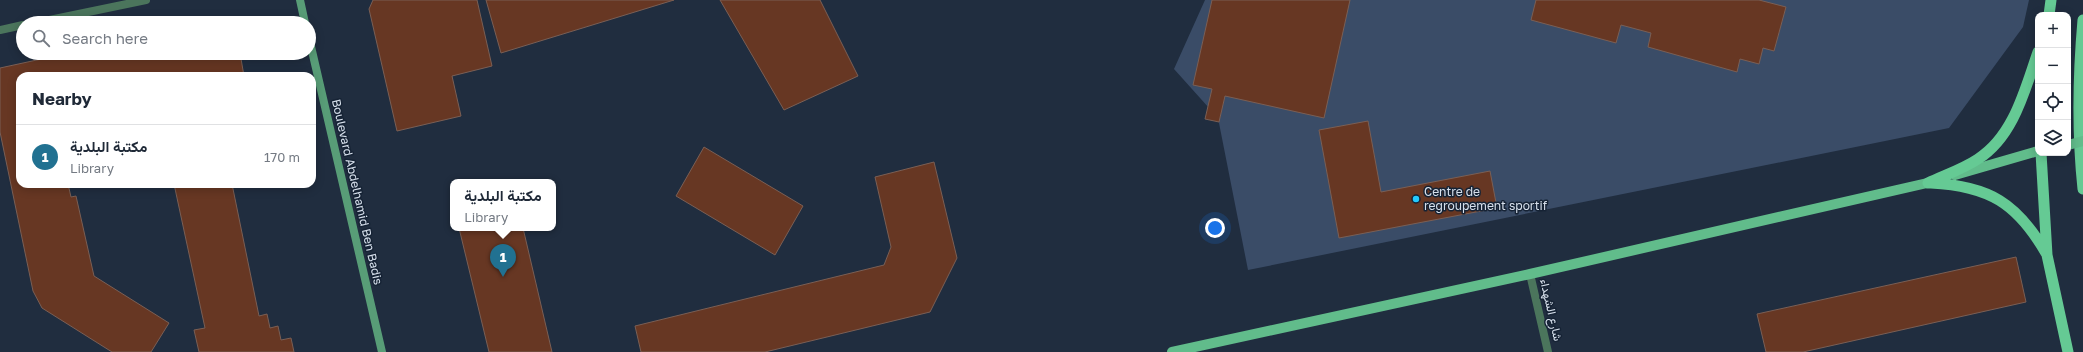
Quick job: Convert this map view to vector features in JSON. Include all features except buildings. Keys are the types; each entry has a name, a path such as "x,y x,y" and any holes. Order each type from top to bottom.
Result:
{"highway":[{"path":"2048,12 2050,0"},
{"path":"2083,20 2079,62 2078,148 2083,189"},
{"path":"1928,183 1979,159 1996,143 2009,127 2020,104 2035,61"},
{"path":"2041,156 2047,255 2068,352"},
{"path":"1928,183 1965,186 1986,193 2011,208 2032,229 2047,255"}],"main road":[{"path":"300,0 304,16"},
{"name":"Boulevard Abdelhamid Ben Badis","path":"314,60 382,352"},
{"path":"2071,143 2083,141"},
{"path":"1172,352 1530,274 1928,183 2035,152"}],"street":[{"path":"68,16 146,0"},
{"path":"0,30 16,27"},
{"name":"شارع الشهداء","path":"1530,274 1548,352"}],"shaded area":[{"name":"Centre de regroupement sportif","path":"1205,0 2029,0 2023,27 1949,128 1248,270 1218,118 1174,69"}],"place":[{"name":"Centre de regroupement sportif","path":"1416,199"},
{"name":"مكتبة البلدية","path":"503,277"}]}
